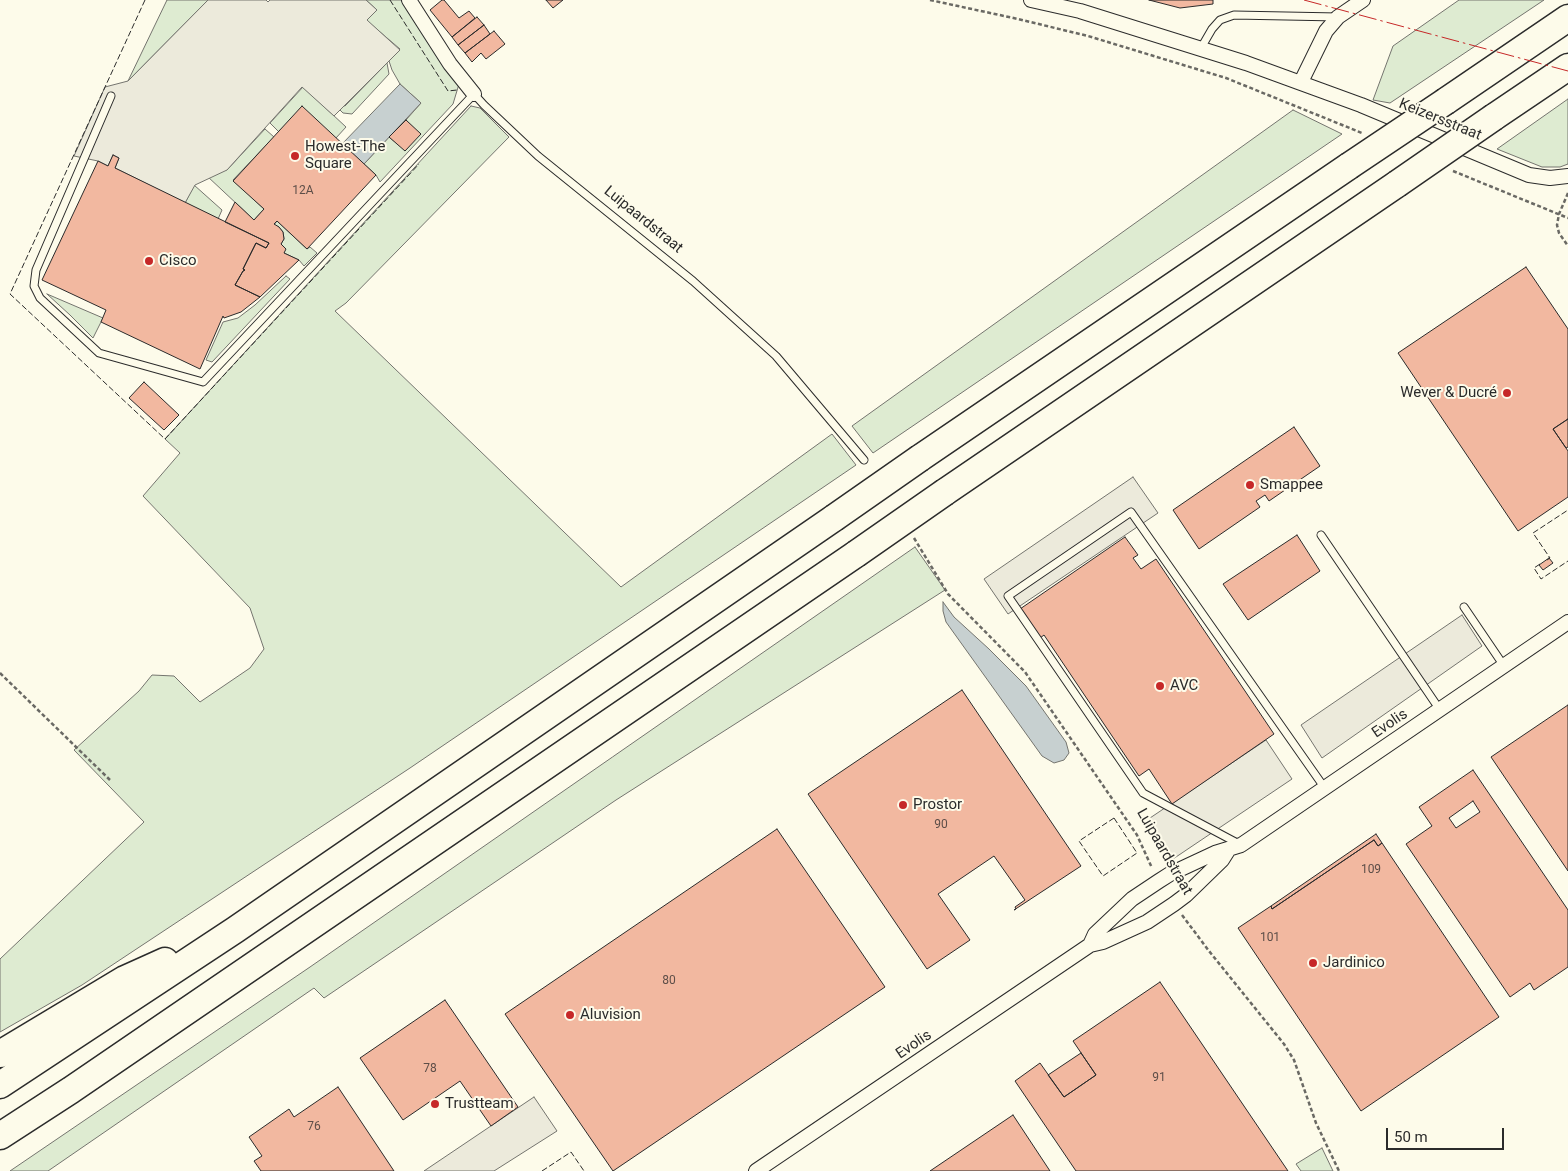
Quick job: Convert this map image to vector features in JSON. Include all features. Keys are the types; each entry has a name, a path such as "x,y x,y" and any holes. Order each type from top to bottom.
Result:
{"highway":[{"path":"0,1084 235,930 920,458 1568,18"},
{"path":"0,1136 1568,67"},
{"path":"0,1054 125,979 235,930"},
{"path":"0,1147 70,1090"}],"street":[{"name":"Luipaardstraat","path":"410,0 450,64 474,94"},
{"name":"Keizersstraat","path":"1031,0 1080,11 1201,48 1301,82 1529,174 1550,178 1568,176"},
{"path":"1301,82 1326,31 1338,17 1363,0"},
{"name":"Evolis","path":"756,1171 1090,945 1102,942 1147,922 1174,904 1186,895 1235,847 1568,622"},
{"name":"Evolis","path":"1090,945 1095,934 1132,899 1170,874 1215,853 1235,847"}],"lane":[{"path":"1201,48 1212,28 1220,20 1234,15 1338,17"},
{"path":"111,96 36,270 34,286 40,298 99,353 203,382 474,94"},
{"name":"Luipaardstraat","path":"474,94 538,156 693,281 776,356 864,460"},
{"path":"1235,847 1143,793 1008,596 1131,512 1324,787"},
{"path":"1321,535 1440,710"},
{"path":"1464,607 1504,666"}],"path":[{"path":"930,0 1088,36 1226,78 1369,136"},
{"path":"1447,168 1568,218"},
{"path":"1568,194 1559,214 1557,225 1559,233 1568,246"},
{"name":"Luipaardstraat","path":"916,542 948,594 1025,672 1137,835 1159,881"},
{"path":"0,672 110,780"},
{"name":"Luipaardstraat","path":"1174,904 1209,951 1284,1044 1294,1060 1316,1123 1339,1171"}],"green space":[{"path":"167,0 208,0 128,81"},
{"path":"366,0 401,0 438,58 459,84 453,104 380,182 376,175 364,164 389,137 405,150 420,134 406,120 421,103 400,84 392,70 389,61 400,49 366,20 377,10"},
{"path":"1459,0 1544,0 1390,103 1373,100 1393,46"},
{"path":"387,63 389,74 352,114 343,113 333,103 345,106"},
{"path":"303,87 346,127 336,138 279,132 270,123"},
{"path":"1568,99 1568,164 1560,167 1542,167 1497,149"},
{"path":"471,106 480,108 509,137 346,303 335,311 621,587 832,434 856,465 410,768 82,985 0,1032 0,959 144,822 74,750 139,691 152,675 174,676 200,702 250,668 264,649 250,608 143,496 180,453 165,439"},
{"path":"1293,110 1342,134 873,453 852,426"},
{"path":"265,129 274,137 233,180 264,209 254,220 176,147 227,170"},
{"path":"194,185 222,210 218,219 185,203"},
{"path":"277,221 307,249 310,247 317,253 304,266 299,260 284,253 281,244 284,239 283,232 274,225"},
{"path":"286,276 290,279 212,362 206,360 223,322 238,318"},
{"path":"47,294 103,318 93,338 70,315"},
{"path":"915,547 945,590 616,800 324,998 314,988 48,1171 10,1171 310,967"},
{"path":"1322,1148 1333,1171 1301,1171 1296,1164"}],"shaded area":[{"path":"208,0 266,0 268,2 270,0 366,0 377,10 367,20 400,50 334,116 302,87 227,170 195,185 185,203 115,168 119,158 113,155 108,166 98,161 74,156 105,87 128,81"},
{"path":"400,84 421,103 364,164 342,144"},
{"path":"1133,477 1158,513 1008,614 984,579"},
{"path":"943,602 954,617 1026,686 1066,742 1069,753 1064,760 1054,763 1042,756 946,622"},
{"path":"1462,615 1482,646 1322,758 1301,725"},
{"path":"1266,740 1292,779 1173,859 1147,820"},
{"path":"534,1097 557,1131 494,1171 424,1171"}],"building":[{"path":"442,0 459,18 469,11 475,18 452,37 430,10"},
{"path":"546,0 563,0 553,8"},
{"path":"1149,0 1213,0 1213,4 1180,8"},
{"path":"477,17 484,25 458,45 452,37"},
{"path":"484,25 490,34 465,53 458,45"},
{"path":"494,31 505,44 486,59 481,53 472,62 465,53"},
{"name":"Howest-The Square","path":"302,106 376,175 307,249 277,221 274,224 283,232 284,239 281,244 286,249 284,253 299,260 260,297 235,285 245,270 243,269 256,243 266,248 269,243 225,222 235,202 254,220 264,209 233,181"},
{"path":"406,120 421,134 405,151 389,137"},
{"name":"Cisco","path":"113,155 119,158 115,168 269,243 266,248 256,243 243,269 245,270 235,285 260,297 241,312 224,318 223,316 200,369 101,322 106,310 42,280 98,161 108,166"},
{"path":"1526,267 1568,329 1568,419 1553,429 1568,451 1568,497 1518,531 1398,353"},
{"path":"144,382 179,415 164,430 129,398"},
{"path":"1568,419 1568,447 1566,448 1553,429"},
{"path":"1294,427 1320,466 1269,501 1265,495 1256,501 1260,507 1199,549 1173,510"},
{"path":"1297,535 1320,571 1248,620 1223,584"},
{"name":"AVC","path":"1125,537 1138,555 1133,558 1141,569 1156,559 1274,734 1172,804 1149,769 1139,776 1044,635 1040,638 1020,609"},
{"path":"1549,558 1553,563 1543,570 1539,565"},
{"path":"962,690 1081,866 1016,909 1015,907 1025,900 994,856 938,894 970,940 927,969 808,794"},
{"path":"1568,705 1568,871 1491,757"},
{"path":"1473,770 1568,910 1568,967 1534,990 1530,983 1510,997 1406,844 1432,826 1419,807","holes":["1473,801 1480,812 1456,828 1449,818"]},
{"path":"777,829 885,987 613,1171 505,1014"},
{"path":"1376,834 1382,843 1378,846 1374,840 1272,909 1271,906"},
{"path":"1374,840 1378,846 1382,843 1499,1017 1361,1111 1238,928 1271,906 1272,909"},
{"path":"1160,982 1288,1171 1076,1171 1015,1081 1040,1063 1064,1097 1096,1075 1073,1041"},
{"path":"445,1000 518,1107 491,1126 460,1081 403,1120 360,1058"},
{"path":"1081,1053 1096,1075 1064,1097 1048,1075"},
{"path":"338,1087 394,1171 261,1171 254,1161 262,1156 249,1137 289,1109 294,1117"},
{"path":"1013,1115 1050,1171 930,1171"}],"fence":[{"path":"145,0 10,294 165,439 419,164"},
{"path":"390,0 448,91 457,90"},
{"path":"1547,560 1550,558 1533,533 1568,510"},
{"path":"1540,564 1534,568 1541,579 1568,561"},
{"path":"1114,818 1137,853 1103,876 1079,841 1114,818"},
{"path":"542,1171 571,1152 584,1171"}],"power":[{"path":"1304,0 1568,71"}],"place":[{"name":"Howest-The Square","path":"295,156"},
{"name":"Cisco","path":"149,261"},
{"name":"Wever & Ducré","path":"1507,393"},
{"name":"Smappee","path":"1250,485"},
{"name":"AVC","path":"1160,686"},
{"name":"Prostor","path":"903,805"},
{"name":"Jardinico","path":"1313,963"},
{"name":"Aluvision","path":"570,1015"},
{"name":"Trustteam","path":"435,1104"}]}
